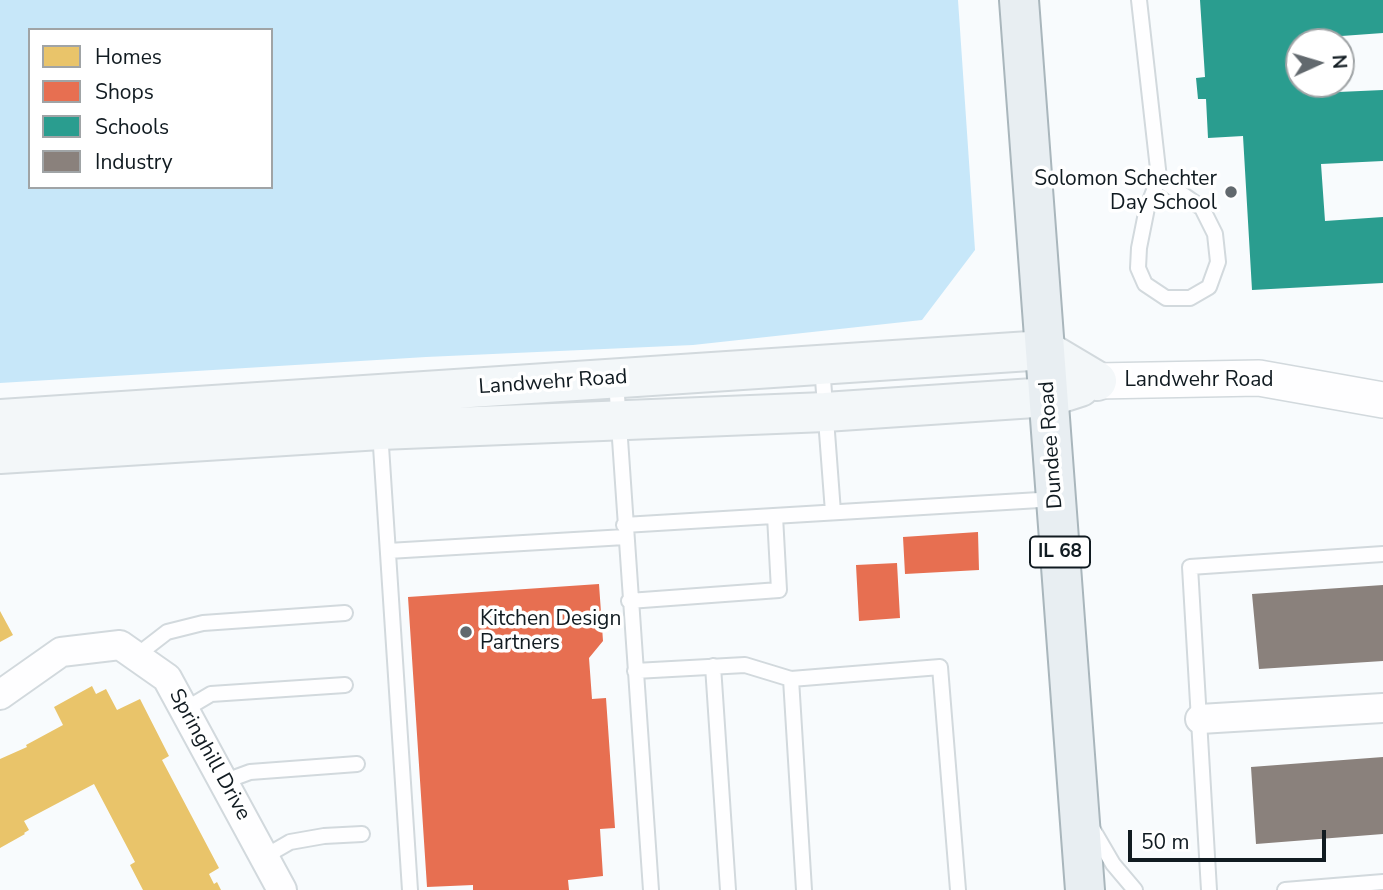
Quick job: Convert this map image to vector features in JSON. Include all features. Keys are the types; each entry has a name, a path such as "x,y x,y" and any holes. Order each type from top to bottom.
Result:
{"main road":[{"name":"Dundee Road","path":"1019,0 1085,890"},
{"name":"Landwehr Road","path":"0,454 379,412 615,379 1045,350 1097,381"},
{"name":"Landwehr Road","path":"0,419 379,412 618,421 825,412 1049,397 1097,381"}],"street":[{"name":"Landwehr Road","path":"1097,381 1259,377 1383,400"},
{"name":"Springhill Drive","path":"0,695 61,652 120,645 136,656 167,678 282,890"},
{"path":"1200,719 1383,708"}],"lane":[{"path":"1139,0 1159,178 1147,208 1138,268 1145,284 1166,298 1190,298 1209,287 1218,262 1215,234 1202,208 1159,178"},
{"path":"822,365 833,512"},
{"path":"615,379 651,890"},
{"path":"379,412 410,890"},
{"path":"388,551 775,516 1056,499"},
{"path":"629,601 779,590 775,516"},
{"path":"1209,890 1190,567 1383,554"},
{"path":"136,656 167,632 203,623 345,613"},
{"path":"635,671 745,664 791,679 940,667 958,890"},
{"path":"713,666 728,890"},
{"path":"791,679 804,890"},
{"path":"184,710 211,694 345,685"},
{"path":"223,782 250,772 357,764"},
{"path":"1079,805 1113,864 1135,890"},
{"path":"264,857 290,842 324,836 362,834"},
{"path":"1285,890 1383,882"}],"shaded area":[{"path":"0,0 958,0 975,250 922,320 693,345 426,357 0,383"}],"building: Homes":[{"path":"0,611 13,635 0,642"},
{"path":"92,686 96,694 106,689 117,710 140,699 169,756 162,760 219,868 209,874 221,890 143,890 130,865 135,862 94,784 24,821 29,830 0,848 0,759 27,747 26,745 63,725 54,707"}],"building: Shops":[{"path":"978,532 979,570 905,574 903,537"},
{"path":"897,563 900,618 859,621 856,565"},
{"path":"599,584 603,641 589,658 592,699 606,698 615,828 600,829 603,876 568,880 569,890 473,890 473,885 427,887 408,597"}],"building: Schools":[{"path":"1200,0 1383,0 1383,33 1355,35 1355,28 1285,28 1285,98 1355,98 1355,91 1383,90 1383,161 1321,164 1325,221 1383,217 1383,283 1252,290 1243,136 1208,138 1206,99 1198,99 1196,78 1205,77"}],"building: Industry":[{"path":"1383,585 1383,661 1259,669 1252,594"},
{"path":"1383,757 1383,834 1256,844 1251,767"}],"place":[{"name":"Solomon Schechter Day School","path":"1231,192"},
{"name":"Kitchen Design Partners","path":"466,632"}]}
